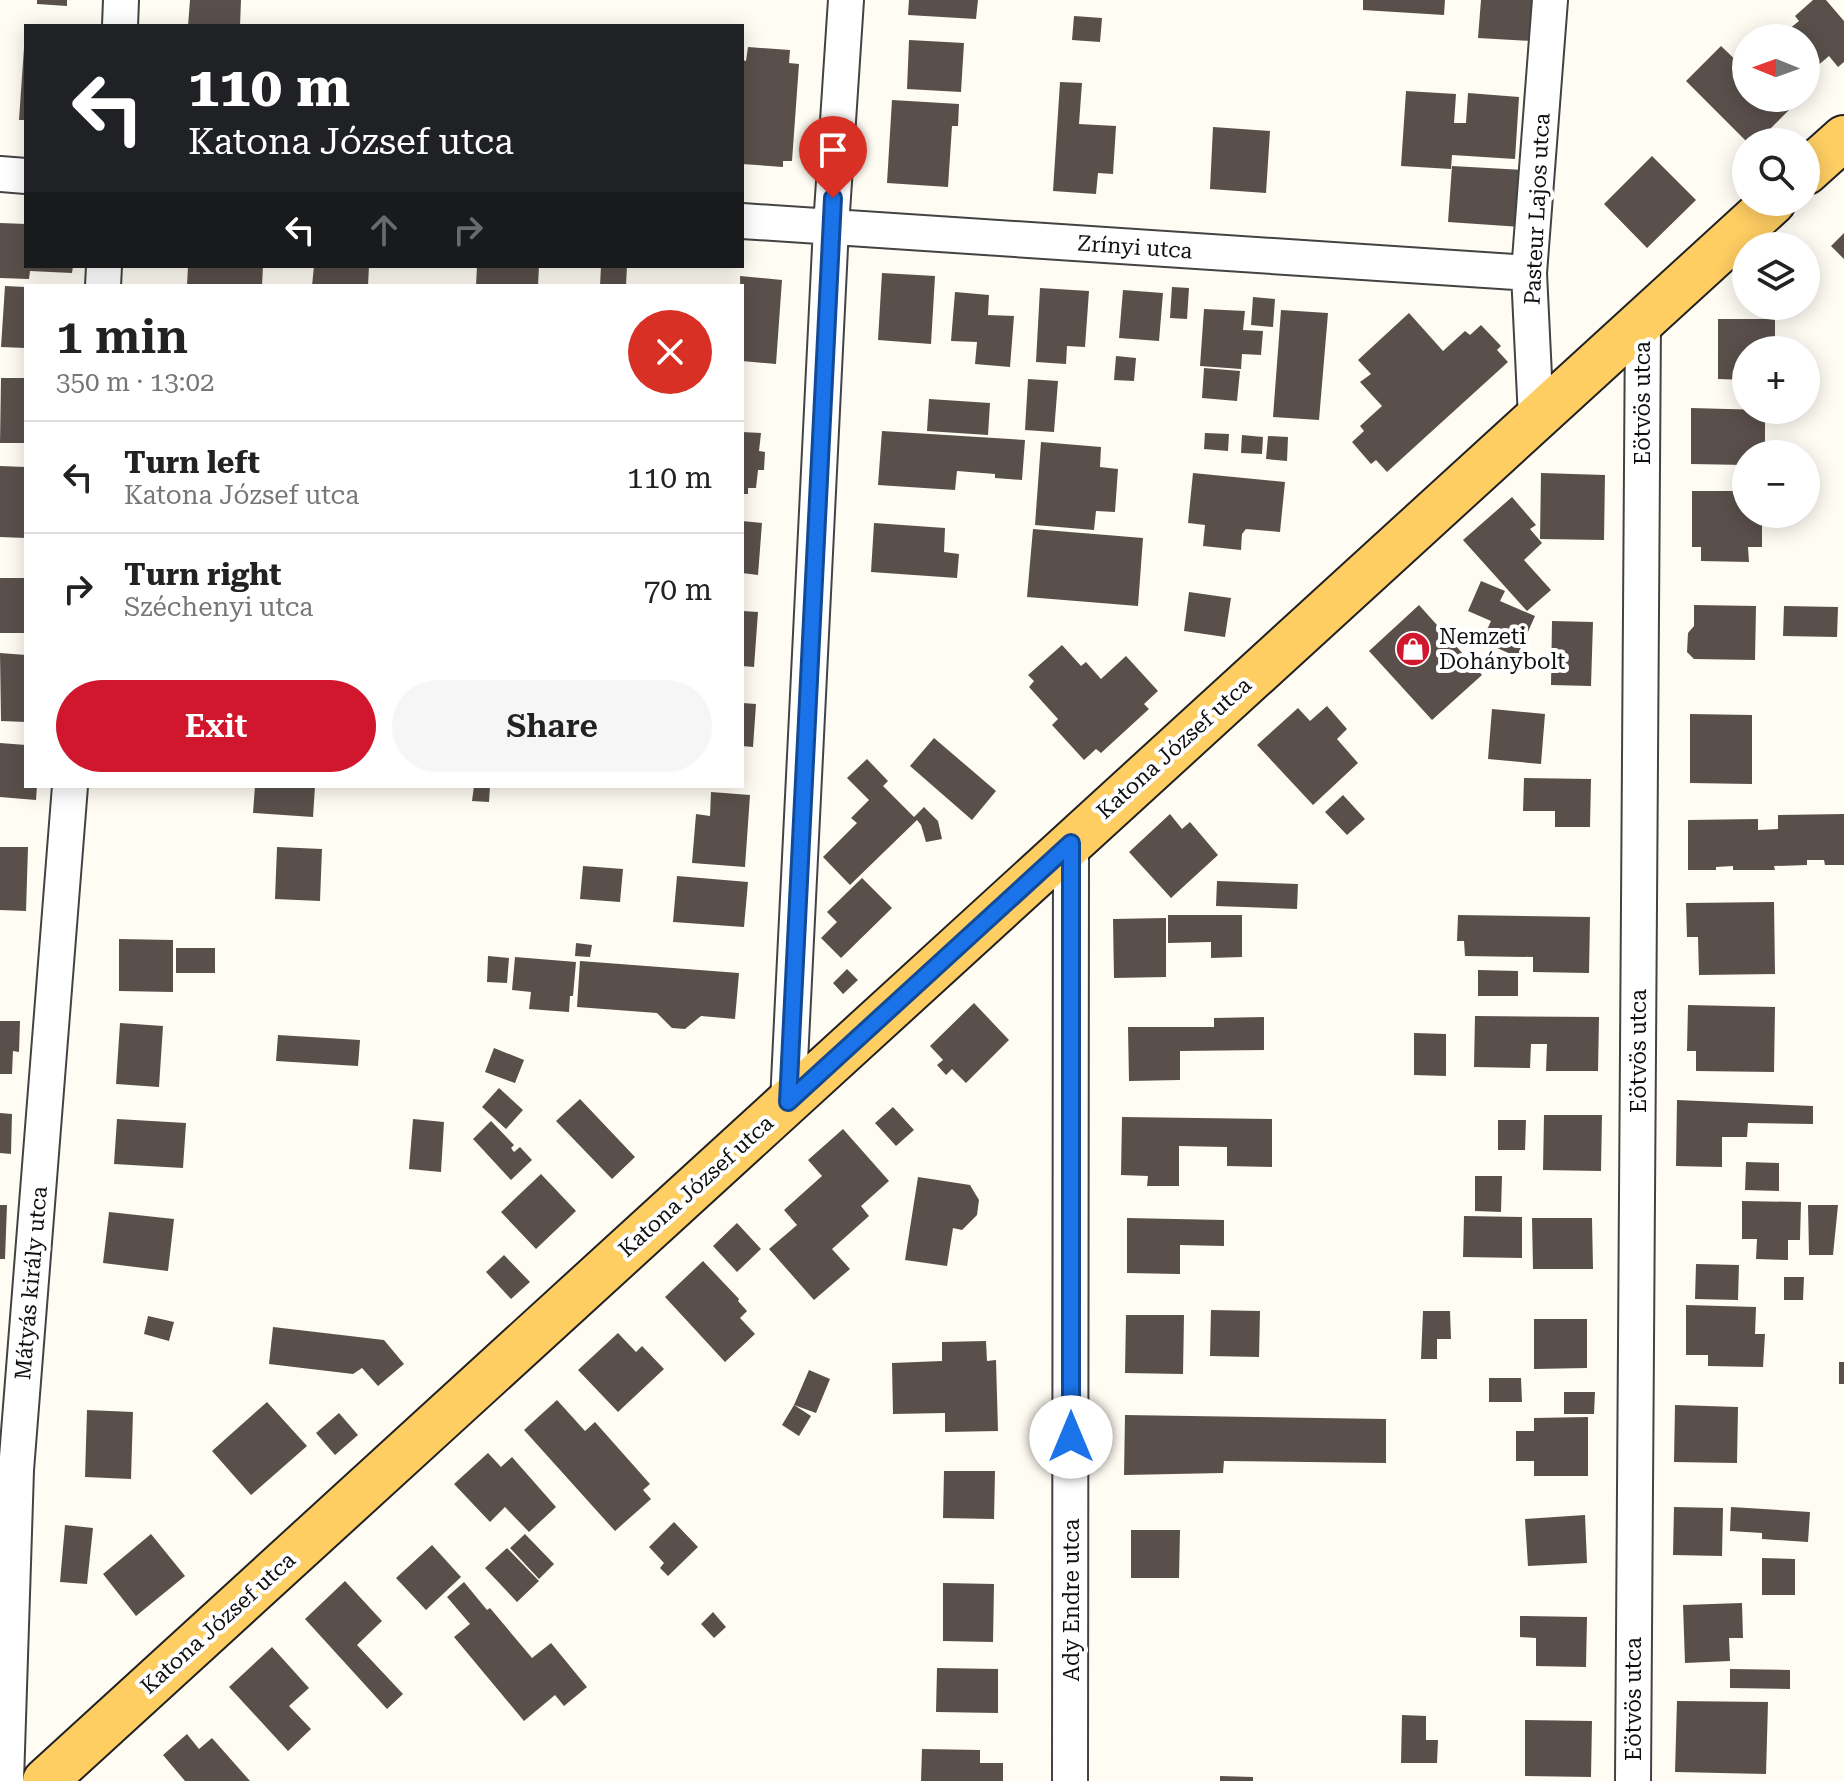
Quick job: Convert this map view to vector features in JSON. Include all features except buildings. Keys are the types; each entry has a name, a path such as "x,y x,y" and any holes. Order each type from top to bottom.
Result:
{"main road":[{"path":"1820,159 1844,138"},
{"name":"Katona József utca","path":"45,1781 1758,216"}],"street":[{"path":"120,24 121,0"},
{"path":"788,1102 831,227 846,0"},
{"name":"Pasteur Lajos utca","path":"1536,418 1529,273 1550,0"},
{"path":"0,174 24,176"},
{"name":"Zrínyi utca","path":"744,221 1529,273"},
{"name":"Eötvös utca","path":"1633,1781 1643,321"},
{"name":"Mátyás király utca","path":"6,1781 16,1470 70,788"},
{"name":"Ady Endre utca","path":"1070,1781 1071,843"}],"place":[{"name":"Nemzeti Dohánybolt","path":"1413,649"}],"route":[{"path":"833,198 788,1102 1071,843 1071,1437"}]}
